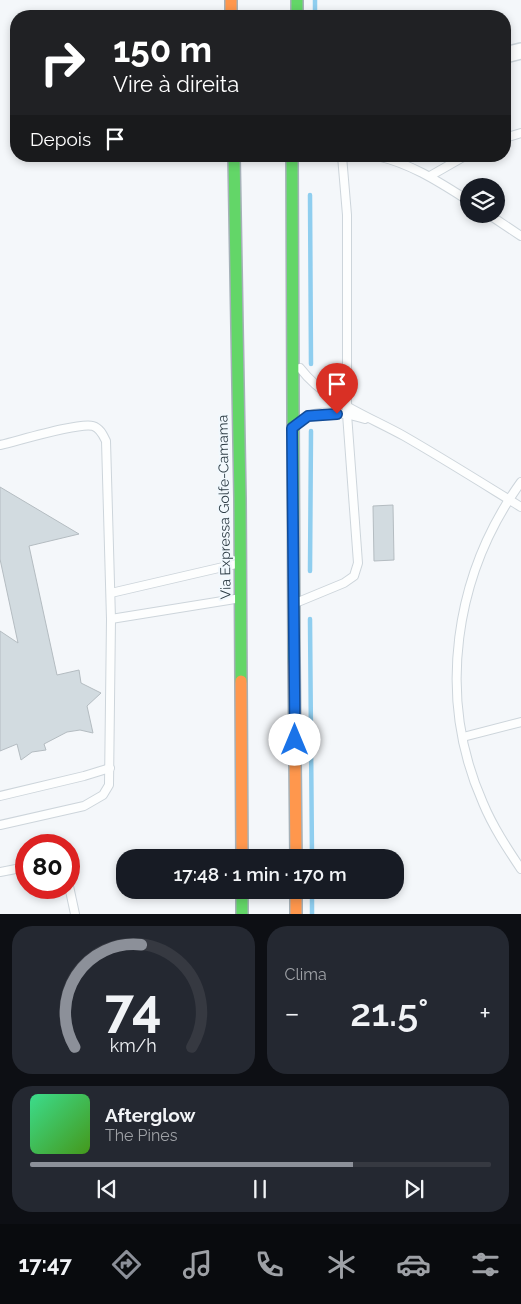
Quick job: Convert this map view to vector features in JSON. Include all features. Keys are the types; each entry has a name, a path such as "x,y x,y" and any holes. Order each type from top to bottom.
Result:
{"highway":[{"name":"Via Expressa Golfe-Camama","path":"234,162 242,849"},
{"path":"292,162 292,428 296,849"},
{"path":"242,899 242,914"},
{"path":"296,899 296,914"}],"lane":[{"path":"294,604 344,583 354,576 358,563 347,410 347,215 343,162"},
{"path":"398,162 430,176 460,196"},
{"path":"430,176 455,162"},
{"path":"502,223 521,236"},
{"path":"292,358 318,388 347,410 405,437 521,507"},
{"path":"292,428 308,416 347,410"},
{"path":"0,445 78,426 93,426 101,430 106,440 112,619 109,785 103,794 84,806 0,825"},
{"path":"521,482 488,536 473,573 463,610 458,649 457,689 469,766 482,803 500,838 521,869"},
{"path":"111,593 240,562"},
{"path":"112,619 240,598"},
{"path":"463,737 521,722"},
{"path":"0,796 110,768"},
{"path":"0,872 15,869"},
{"path":"72,899 75,914"}],"building":[{"path":"0,487 79,534 29,546 57,675 79,670 81,683 101,693 87,706 93,733 80,730 67,732 44,744 46,750 32,752 21,760 17,744 0,751 0,631 18,643 0,559"},
{"path":"393,505 394,560 374,561 373,506"}],"waterway":[{"path":"315,0 315,10"},
{"path":"310,195 311,364"},
{"path":"310,571 311,431"},
{"path":"310,619 312,849"},
{"path":"312,899 312,914"}],"traffic: fast":[{"path":"297,0 297,10"},
{"path":"234,162 241,681"},
{"path":"292,162 294,661"},
{"path":"242,899 242,914"}],"traffic: slow":[{"path":"231,0 231,10"},
{"path":"294,661 296,849"},
{"path":"241,681 242,849"},
{"path":"296,899 296,914"}],"route":[{"path":"295,740 292,428 308,416 337,414"}]}
